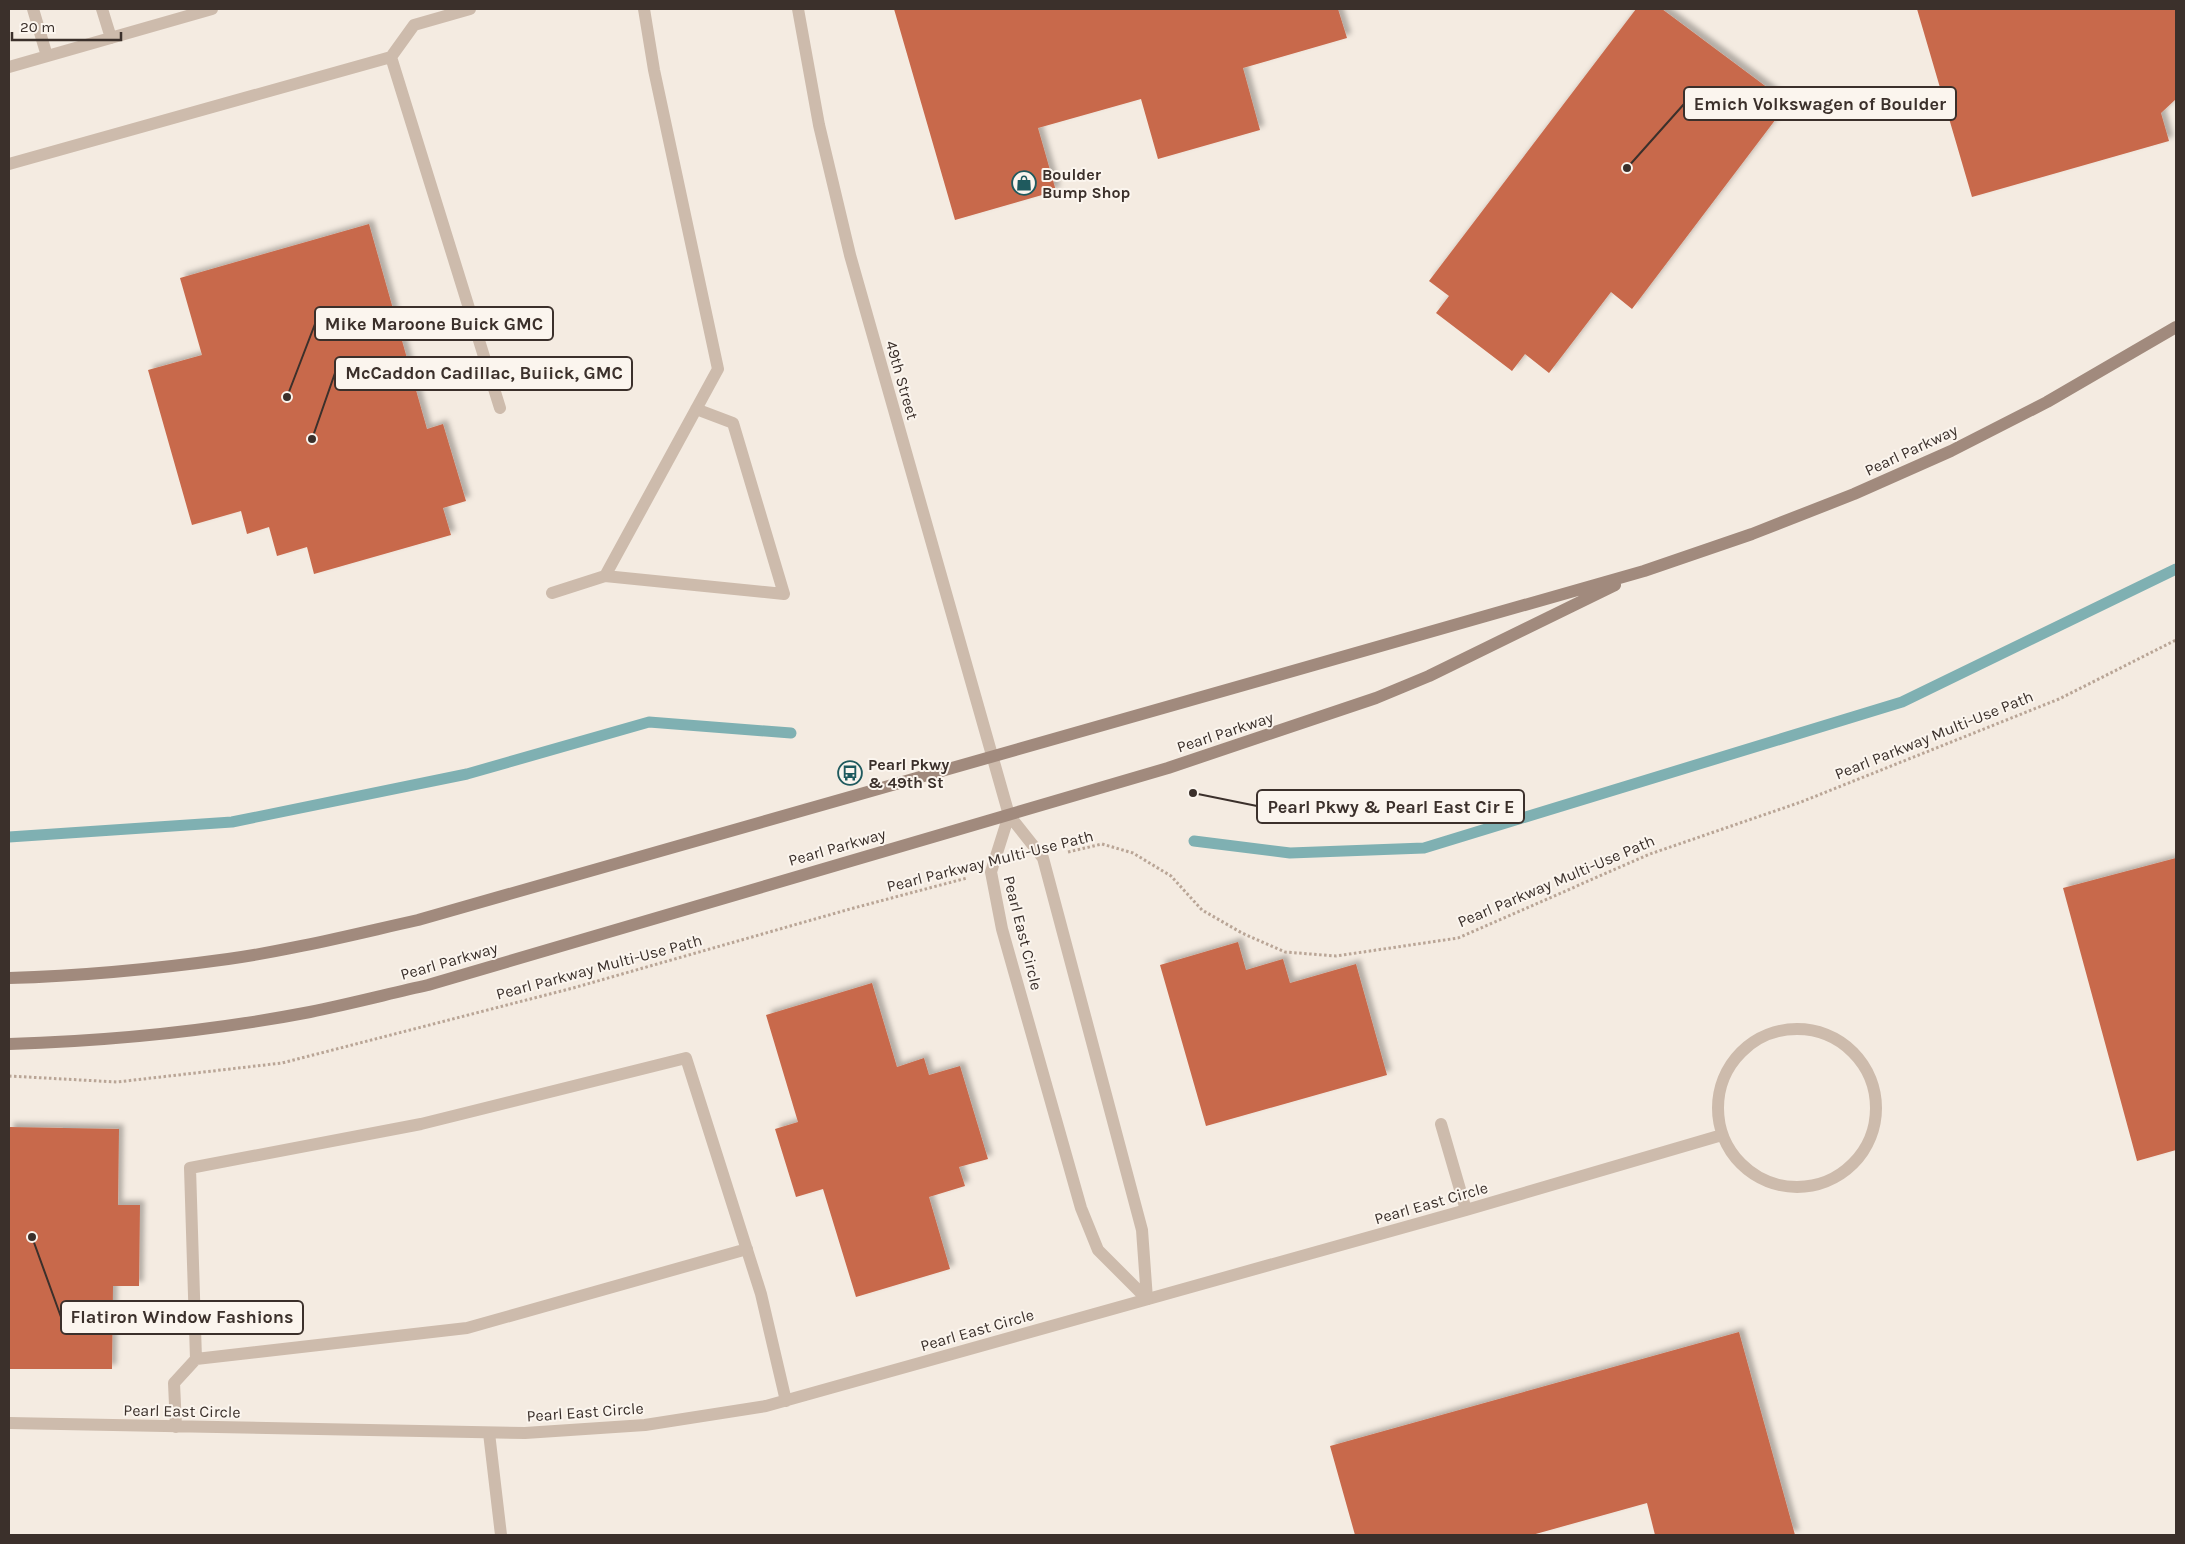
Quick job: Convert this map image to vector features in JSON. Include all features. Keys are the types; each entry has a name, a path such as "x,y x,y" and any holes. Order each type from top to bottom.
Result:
{"main road":[{"name":"Pearl Parkway","path":"9,978 136,970 229,959 418,920 1644,571 1752,534 1854,494 1951,451 2047,402 2176,327"},
{"name":"Pearl Parkway","path":"9,1044 67,1042 178,1032 309,1012 428,984 1168,768 1376,698 1429,676 1644,571"}],"street":[{"path":"33,9 47,56"},
{"path":"102,9 110,38"},
{"path":"9,67 110,38 187,12 212,9"},
{"path":"9,164 392,57 414,25 470,9"},
{"path":"605,576 718,369 654,70 644,9"},
{"name":"49th Street","path":"798,9 819,125 850,255 994,756 1009,815"},
{"path":"392,57 500,408"},
{"path":"552,592 605,576 784,594 733,423 696,409"},
{"path":"1009,815 1043,858 1142,1230 1147,1299"},
{"name":"Pearl East Circle","path":"1009,815 991,872 1002,929 1081,1208 1098,1250 1147,1299"},
{"path":"1796,1029 1820,1032 1843,1043 1859,1058 1871,1078 1876,1100 1875,1122 1868,1144 1855,1162 1837,1176 1816,1185 1792,1187 1763,1179 1750,1172 1734,1156 1722,1136 1718,1110 1721,1086 1731,1064 1749,1045 1771,1033 1796,1029"},
{"path":"196,1359 190,1168 421,1124 686,1058 761,1294 786,1401"},
{"path":"1441,1124 1466,1210"},
{"name":"Pearl East Circle","path":"9,1422 525,1433 644,1425 766,1406 1466,1210 1722,1136"},
{"path":"176,1427 174,1383 196,1359 467,1328 747,1249"},
{"path":"489,1433 501,1535"}],"path":[{"name":"Pearl Parkway Multi-Use Path","path":"1043,858 1102,844 1133,853 1171,876 1202,910 1242,932 1285,952 1336,956 1458,938 1650,854 1801,802 2059,699 2176,640"},
{"name":"Pearl Parkway Multi-Use Path","path":"9,1076 117,1082 282,1063 573,988 850,909 991,872"}],"building":[{"path":"894,9 1338,9 1347,38 1243,68 1260,130 1158,159 1141,99 1038,128 1056,191 955,220"},
{"path":"1636,9 1662,9 1788,103 1632,309 1611,292 1549,373 1525,354 1512,371 1436,313 1449,296 1429,281"},
{"path":"1917,9 2176,9 2176,99 2161,113 2169,141 1972,197"},
{"path":"369,224 427,429 443,424 466,501 443,508 451,535 314,574 307,547 277,556 269,527 247,534 241,511 192,525 148,370 202,355 180,278"},
{"path":"2176,858 2176,1150 2137,1161 2063,888"},
{"path":"1238,942 1246,970 1283,959 1290,983 1356,964 1387,1075 1206,1126 1160,965"},
{"path":"872,983 897,1067 924,1058 929,1075 960,1066 988,1159 959,1167 965,1186 929,1197 950,1269 856,1297 823,1189 796,1197 775,1129 798,1122 766,1015"},
{"path":"9,1127 119,1129 118,1205 140,1205 139,1286 113,1286 112,1369 9,1369"},
{"path":"1739,1332 1795,1535 1655,1535 1647,1503 1532,1535 1355,1535 1330,1446"}],"waterway":[{"path":"1194,841 1290,853 1424,848 1902,702 2176,569"},
{"path":"9,837 232,822 467,774 649,722 791,733"}],"place":[{"name":"Emich Volkswagen of Boulder","path":"1627,168"},
{"name":"Boulder Bump Shop","path":"1024,183"},
{"name":"Mike Maroone Buick GMC","path":"287,397"},
{"name":"McCaddon Cadillac, Buiick, GMC","path":"312,439"},
{"name":"Pearl Pkwy & 49th St","path":"850,773"},
{"name":"Pearl Pkwy & Pearl East Cir E","path":"1193,793"},
{"name":"Flatiron Window Fashions","path":"32,1237"}]}
